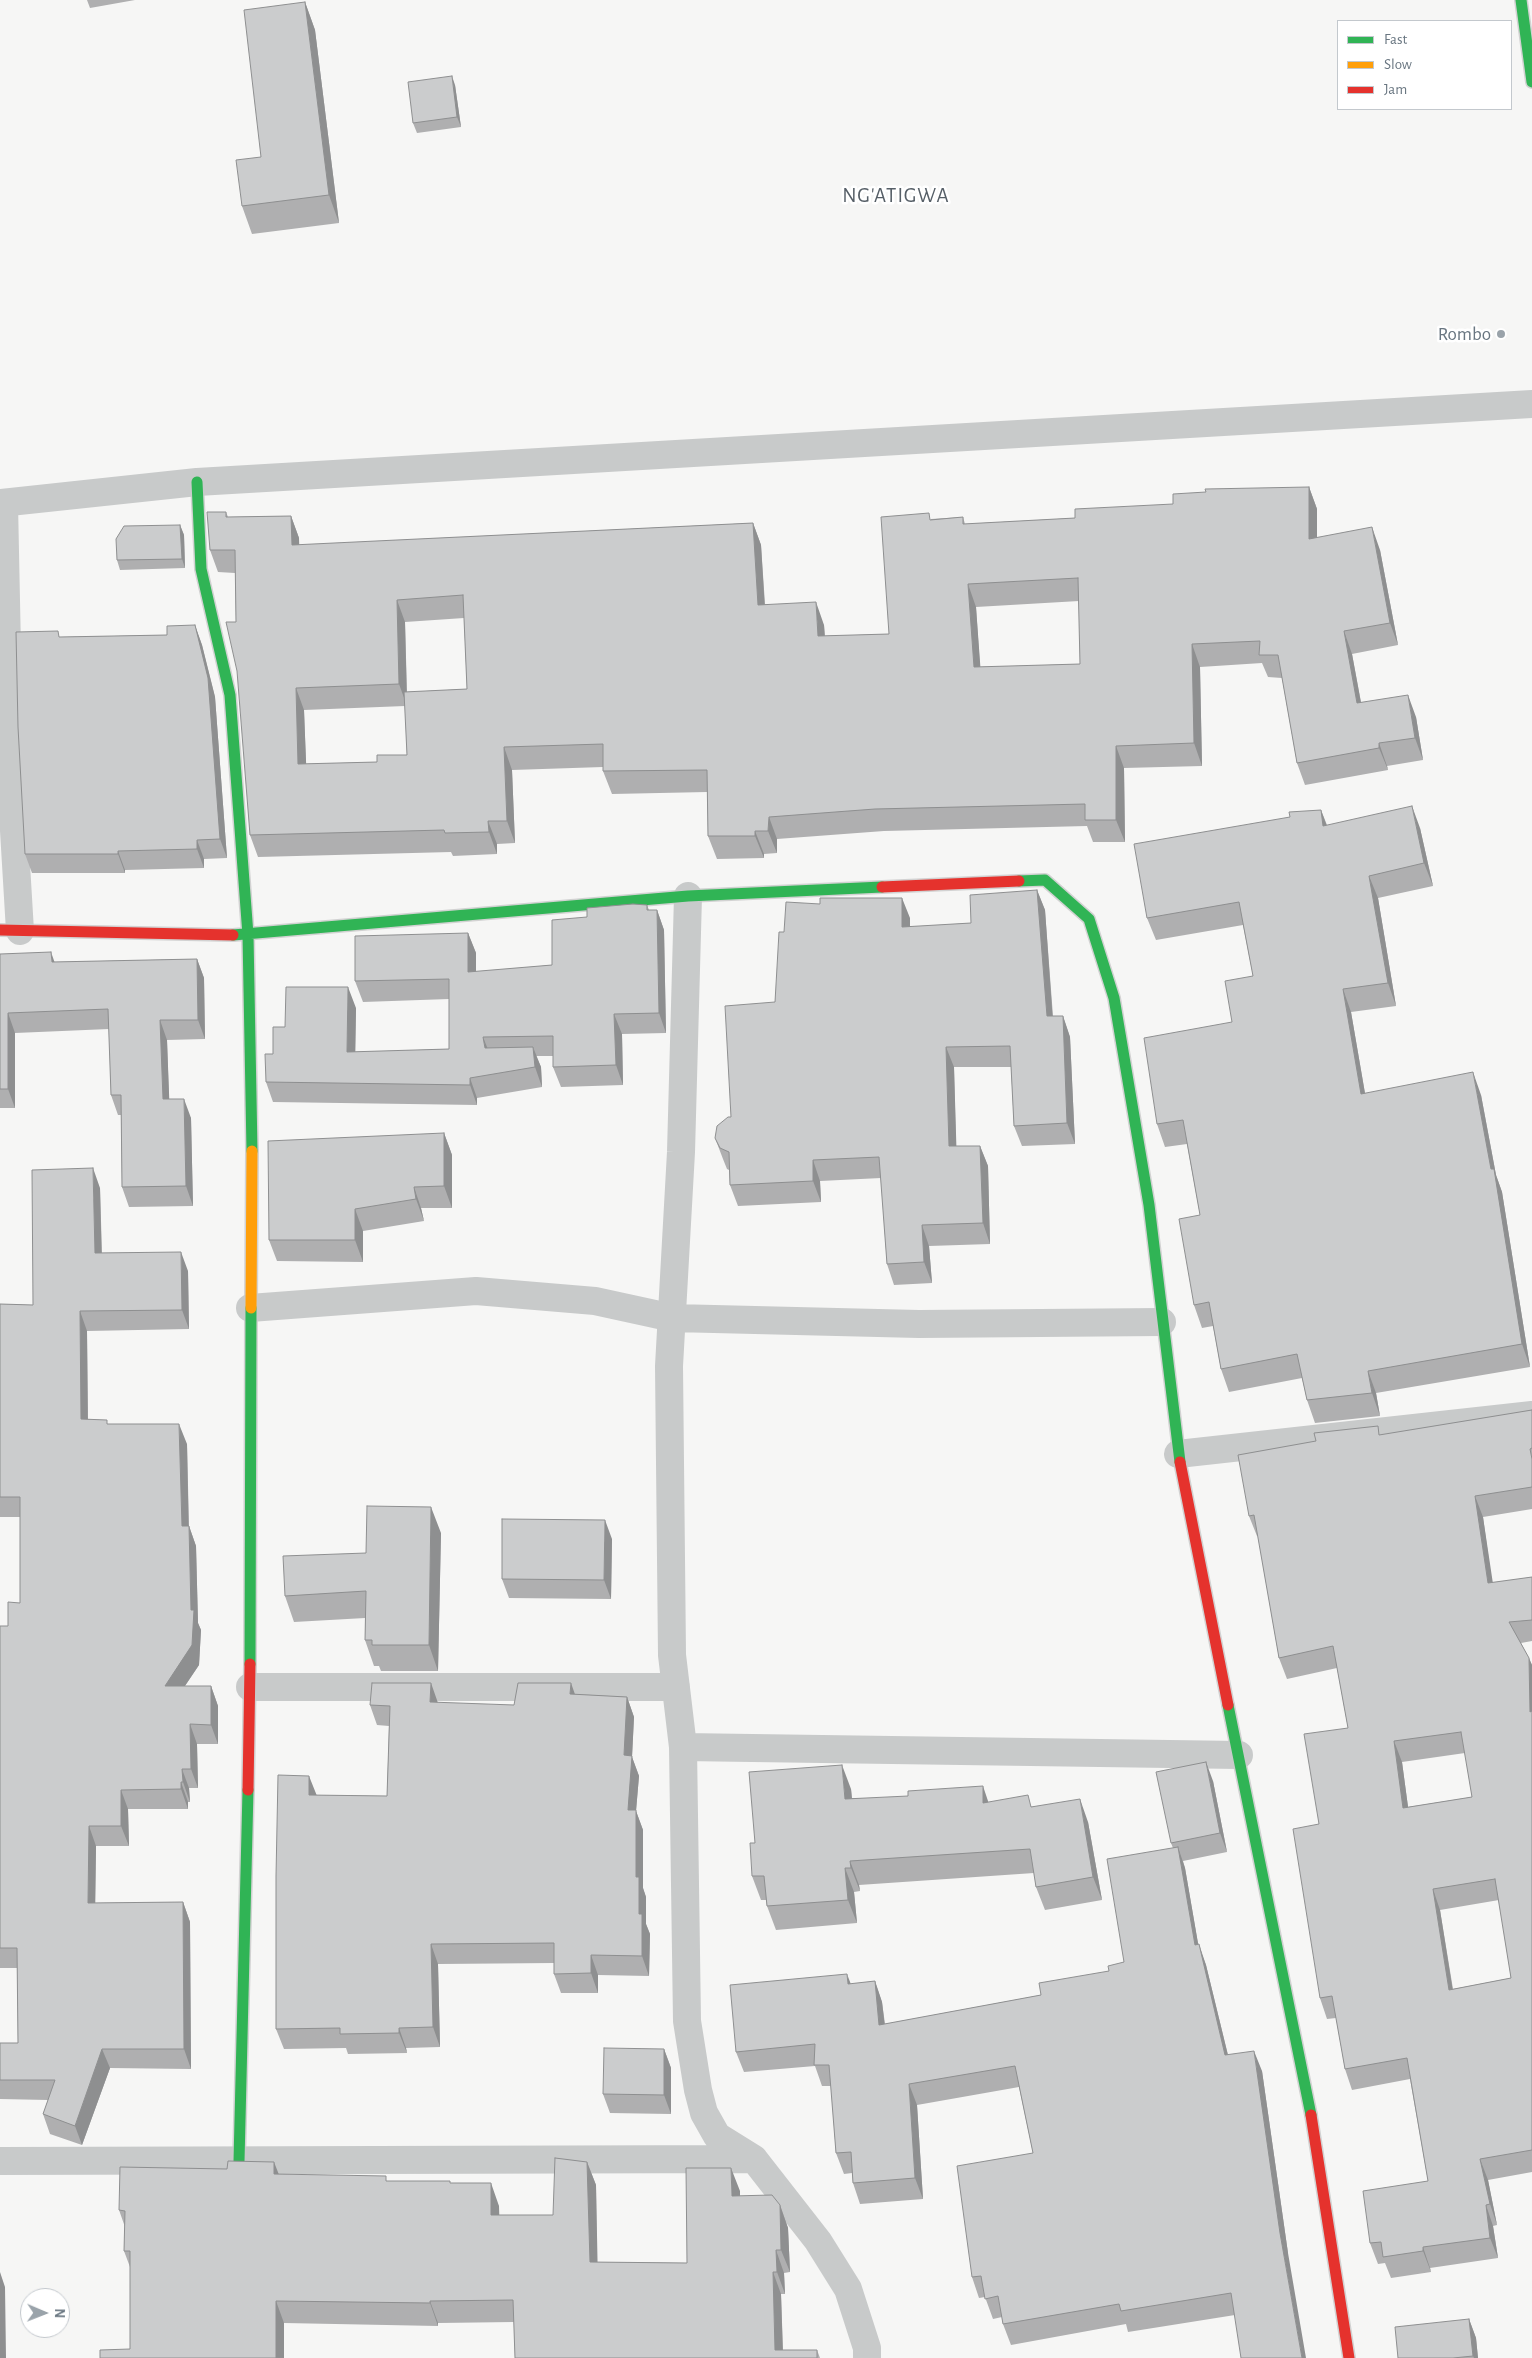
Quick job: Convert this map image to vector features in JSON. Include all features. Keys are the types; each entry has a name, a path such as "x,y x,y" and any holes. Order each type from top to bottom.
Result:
{"street":[{"path":"1521,0 1532,82"},
{"path":"1349,2358 1318,2151 1178,1454 1149,1205 1114,998 1089,919 1045,880 688,896 248,935 10,931 9,747 2,503 197,482 1532,404"},
{"path":"197,482 201,569 230,695 248,935 252,1138 250,1687 239,2161"},
{"path":"688,896 681,1152 669,1386 672,1655 683,1747 687,2021 698,2090 704,2113 717,2136 754,2159 818,2241 848,2289 867,2348 867,2358"},
{"path":"250,1308 476,1291 594,1302 673,1318 919,1324 1162,1322"},
{"path":"1178,1454 1532,1415"},
{"path":"250,1687 676,1687"},
{"path":"683,1747 1239,1755"},
{"path":"0,2161 754,2159"}],"building":[{"path":"305,2 329,195 242,206 236,160 261,157 244,10"},
{"path":"452,76 457,117 413,123 408,82"},
{"path":"1309,487 1309,539 1372,527 1390,623 1344,631 1357,703 1408,695 1415,738 1379,743 1379,748 1297,763 1278,655 1259,655 1260,641 1192,644 1194,743 1116,746 1116,820 1085,820 1085,804 875,809 769,817 768,831 755,831 755,836 708,836 707,770 603,771 603,744 504,747 507,821 488,821 489,832 445,833 444,830 250,835 237,671 226,622 236,622 235,550 210,550 207,512 226,512 226,517 291,516 292,545 753,523 758,605 816,602 818,636 889,634 881,517 929,513 930,520 963,517 963,524 1075,518 1075,509 1173,504 1173,494 1206,492 1205,489","holes":["1078,578 1080,664 974,667 968,584","463,595 467,689 404,692 407,755 377,755 377,762 298,764 296,688 399,684 397,600"]},
{"path":"180,525 182,559 117,560 116,539 124,526"},
{"path":"195,625 208,678 220,839 197,840 197,849 118,851 118,854 25,854 18,727 16,632 58,631 59,637 167,635 167,626"},
{"path":"1412,806 1424,863 1369,876 1388,983 1343,989 1361,1094 1473,1072 1491,1169 1494,1169 1522,1344 1368,1371 1372,1393 1307,1400 1297,1354 1221,1369 1209,1302 1194,1305 1179,1219 1200,1215 1183,1120 1157,1124 1144,1038 1232,1022 1225,981 1253,976 1239,902 1147,918 1134,844 1290,817 1289,812 1321,810 1323,826"},
{"path":"1037,890 1047,1016 1063,1016 1067,1123 1014,1126 1010,1046 946,1047 949,1146 980,1146 983,1223 922,1225 924,1262 887,1264 879,1157 813,1160 813,1181 730,1185 729,1152 720,1148 715,1138 717,1126 728,1117 731,1117 725,1006 775,1002 779,932 784,932 786,902 820,904 820,898 902,898 902,927 971,923 970,895"},
{"path":"633,904 647,905 647,910 657,910 659,1013 614,1014 616,1065 553,1067 553,1036 483,1037 485,1048 533,1047 535,1067 470,1078 470,1085 266,1082 265,1054 273,1054 273,1027 285,1027 286,987 348,987 347,1052 449,1049 449,979 355,981 355,936 468,933 468,972 552,965 552,920 587,917 587,908"},
{"path":"51,952 52,962 197,959 198,1020 160,1020 163,1099 184,1099 186,1186 122,1187 121,1095 111,1095 108,1009 8,1013 8,1089 0,1089 0,954"},
{"path":"444,1133 444,1186 414,1187 416,1199 355,1209 355,1240 269,1240 268,1141"},
{"path":"93,1168 95,1253 181,1252 182,1310 80,1311 81,1419 107,1420 107,1424 179,1424 182,1526 189,1526 191,1610 194,1610 192,1645 165,1686 211,1686 211,1725 190,1724 191,1769 182,1769 183,1782 181,1782 181,1789 121,1790 121,1826 89,1826 88,1903 183,1902 184,2049 102,2049 75,2126 43,2114 55,2080 0,2080 0,2043 18,2043 17,1948 0,1948 0,1626 8,1626 8,1602 20,1603 20,1497 0,1497 0,1304 33,1305 32,1170"},
{"path":"1532,1410 1532,1448 1530,1449 1532,1487 1475,1496 1488,1583 1532,1577 1532,1620 1509,1622 1529,1658 1530,1712 1532,1711 1532,2150 1480,2159 1490,2204 1486,2205 1490,2238 1423,2247 1423,2251 1383,2257 1381,2242 1370,2243 1363,2191 1428,2181 1407,2058 1345,2069 1332,1996 1320,1998 1293,1829 1319,1824 1304,1734 1348,1728 1333,1646 1279,1658 1254,1515 1249,1516 1238,1455 1316,1441 1314,1433 1378,1426 1379,1435","holes":["1461,1732 1472,1797 1403,1808 1394,1741","1495,1879 1511,1978 1449,1990 1433,1889"]},
{"path":"367,1506 431,1507 429,1645 372,1645 372,1640 365,1640 366,1591 285,1596 283,1556 366,1553"},
{"path":"502,1519 605,1520 604,1580 502,1579"},
{"path":"372,1683 431,1683 430,1702 514,1705 518,1683 571,1683 570,1694 627,1697 624,1755 632,1756 628,1810 636,1810 636,1877 639,1877 639,1914 642,1914 642,1956 591,1955 591,1973 554,1974 554,1943 431,1944 433,2027 399,2028 399,2033 340,2034 340,2028 276,2029 278,1775 309,1776 309,1795 387,1796 390,1706 370,1705"},
{"path":"1206,1762 1220,1833 1171,1843 1156,1772"},
{"path":"842,1765 845,1799 908,1796 908,1791 983,1786 983,1803 1028,1795 1031,1807 1080,1799 1093,1877 1036,1887 1030,1849 850,1861 851,1868 845,1868 848,1900 767,1906 764,1876 752,1876 750,1843 755,1843 749,1772"},
{"path":"1178,1847 1195,1945 1199,1944 1225,2055 1254,2051 1280,2233 1302,2358 1241,2358 1231,2293 1121,2311 1119,2304 1003,2324 998,2296 985,2299 981,2276 972,2277 957,2166 1033,2153 1015,2066 909,2084 915,2178 853,2183 851,2152 836,2153 829,2065 814,2065 815,2044 736,2052 730,1985 847,1974 848,1984 875,1981 879,2025 1041,1995 1039,1983 1109,1971 1108,1966 1124,1962 1107,1859"},
{"path":"604,2048 664,2049 664,2095 603,2094"},
{"path":"555,2158 587,2162 590,2262 687,2263 686,2168 731,2168 732,2196 772,2195 780,2205 781,2250 776,2250 777,2272 773,2272 775,2350 817,2350 817,2358 515,2358 513,2300 430,2301 430,2303 276,2301 276,2358 100,2358 100,2350 130,2349 130,2251 124,2251 125,2211 119,2210 120,2167 227,2169 228,2161 274,2162 274,2174 386,2176 386,2181 491,2183 491,2215 553,2215"},
{"path":"1469,2319 1473,2356 1398,2358 1395,2327"}],"traffic: fast":[{"path":"1521,0 1532,82"},
{"path":"197,482 201,569 230,695 248,935 252,1151"},
{"path":"1019,881 1045,880 1089,919 1114,998 1149,1205 1180,1462"},
{"path":"233,935 688,896 882,887"},
{"path":"250,1664 251,1308"},
{"path":"1228,1705 1311,2115"},
{"path":"239,2161 248,1790"}],"traffic: slow":[{"path":"251,1308 252,1151"}],"traffic: jam":[{"path":"882,887 1019,881"},
{"path":"0,930 233,935"},
{"path":"1180,1462 1228,1705"},
{"path":"248,1790 250,1664"},
{"path":"1311,2115 1349,2358"}],"place":[{"name":"Rombo","path":"1501,334"}],"district":[{"name":"NG'ATIGWA","path":"896,196"}]}
